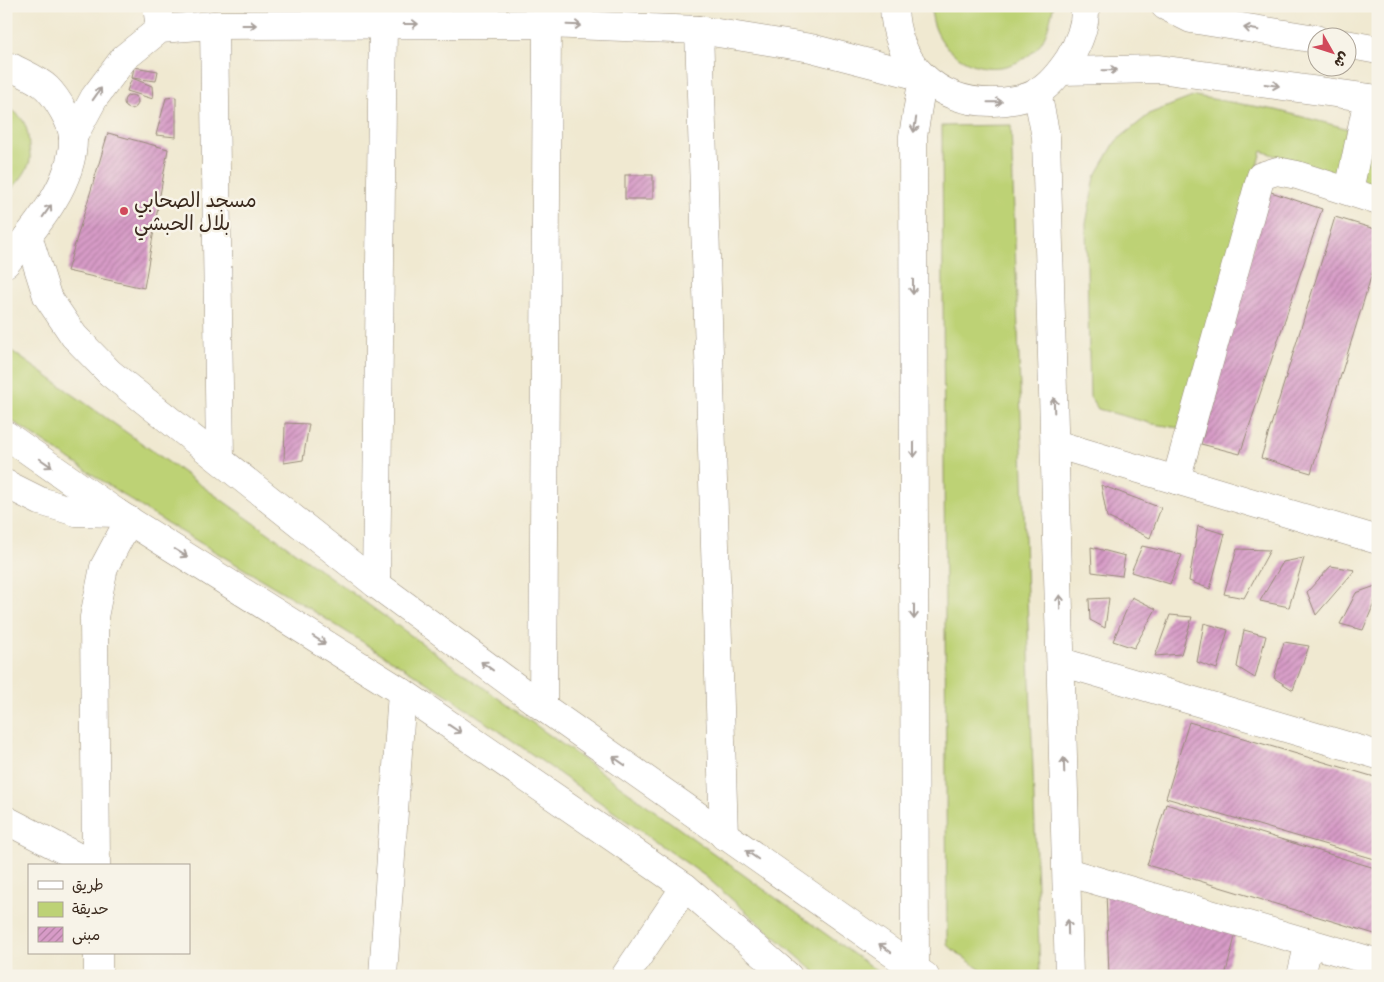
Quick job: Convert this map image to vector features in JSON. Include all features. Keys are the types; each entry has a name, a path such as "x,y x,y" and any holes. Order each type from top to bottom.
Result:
{"main road":[{"path":"894,6 894,24 904,53 923,77 948,94 976,102 1006,102 1037,92 1062,71 1078,46 1086,18 1085,6"},
{"path":"1165,6 1191,19 1306,37"},
{"path":"6,263 51,206 68,171 73,137 94,98 124,58 159,18 214,25 547,24 699,30 811,48 923,77"},
{"path":"376,584 383,23"},
{"path":"543,707 547,24"},
{"path":"214,25 220,459"},
{"path":"699,30 724,836"},
{"path":"1356,46 1378,50"},
{"path":"6,67 11,67 46,86 63,108 73,137"},
{"path":"1062,71 1159,70 1373,98 1349,192"},
{"path":"919,974 913,136 923,77"},
{"path":"1037,92 1046,137 1062,662 1069,976"},
{"path":"1176,480 1261,176 1277,171 1378,201"},
{"path":"28,236 47,296 74,336 110,373 376,584 543,707 919,974"},
{"path":"6,435 123,516 402,692 685,887 788,976"},
{"path":"1055,444 1378,540"},
{"path":"6,484 40,501 76,512 123,516"},
{"path":"96,864 94,617 104,567 123,516"},
{"path":"1062,662 1378,755"},
{"path":"383,976 402,692"},
{"path":"6,820 92,864"},
{"path":"1067,872 1378,963"},
{"path":"625,976 685,887"},
{"path":"1301,976 1309,942"},
{"path":"98,954 98,976"}],"green space":[{"path":"931,6 1053,6 1053,8 1046,33 1038,47 1022,60 1005,66 987,67 970,63 955,55 943,42 934,26"},
{"path":"1195,96 1276,110 1353,130 1344,180 1262,151 1186,429 1153,424 1098,409 1090,397 1086,224 1095,177 1116,141 1151,113"},
{"path":"6,107 18,115 25,124 30,158 25,173 6,195"},
{"path":"1011,125 1040,976 989,976 947,945 942,126"},
{"path":"1368,132 1378,134 1378,192 1357,186"},
{"path":"6,347 298,554 884,976 820,976 705,876 449,696 291,597 152,514 6,417"}],"building":[{"path":"134,67 158,71 156,81 132,78"},
{"path":"132,78 152,86 153,99 127,91"},
{"path":"131,95 136,97 138,102 136,107 131,109 126,107 124,102 126,97"},
{"path":"176,97 176,137 156,135 166,98"},
{"path":"108,133 168,149 144,288 67,271"},
{"path":"625,175 653,175 653,199 625,199"},
{"path":"1268,191 1322,209 1240,454 1201,444"},
{"path":"1335,217 1378,230 1378,254 1311,473 1261,458"},
{"path":"285,423 309,424 303,460 284,463"},
{"path":"1101,485 1161,508 1150,538 1107,517"},
{"path":"1198,526 1225,534 1210,589 1189,581"},
{"path":"1142,546 1182,555 1170,584 1131,572"},
{"path":"1091,547 1125,556 1122,576 1092,572"},
{"path":"1237,549 1270,550 1244,598 1224,594"},
{"path":"1304,558 1289,607 1260,601 1283,562"},
{"path":"1331,566 1355,570 1316,615 1307,592"},
{"path":"1378,585 1378,594 1363,630 1340,624 1356,593"},
{"path":"1132,597 1156,609 1134,648 1113,641"},
{"path":"1109,598 1105,628 1090,620 1089,599"},
{"path":"1170,615 1192,617 1181,654 1155,656"},
{"path":"1204,623 1228,630 1217,669 1197,662"},
{"path":"1244,630 1266,636 1255,678 1237,667"},
{"path":"1284,642 1309,646 1293,690 1274,678"},
{"path":"1189,722 1378,778 1378,860 1166,798"},
{"path":"1166,804 1378,869 1378,935 1147,865"},
{"path":"1106,891 1237,929 1225,976 1109,976"}],"place":[{"name":"مسجد الصحابي بلال الحبشي","path":"124,211"}]}
